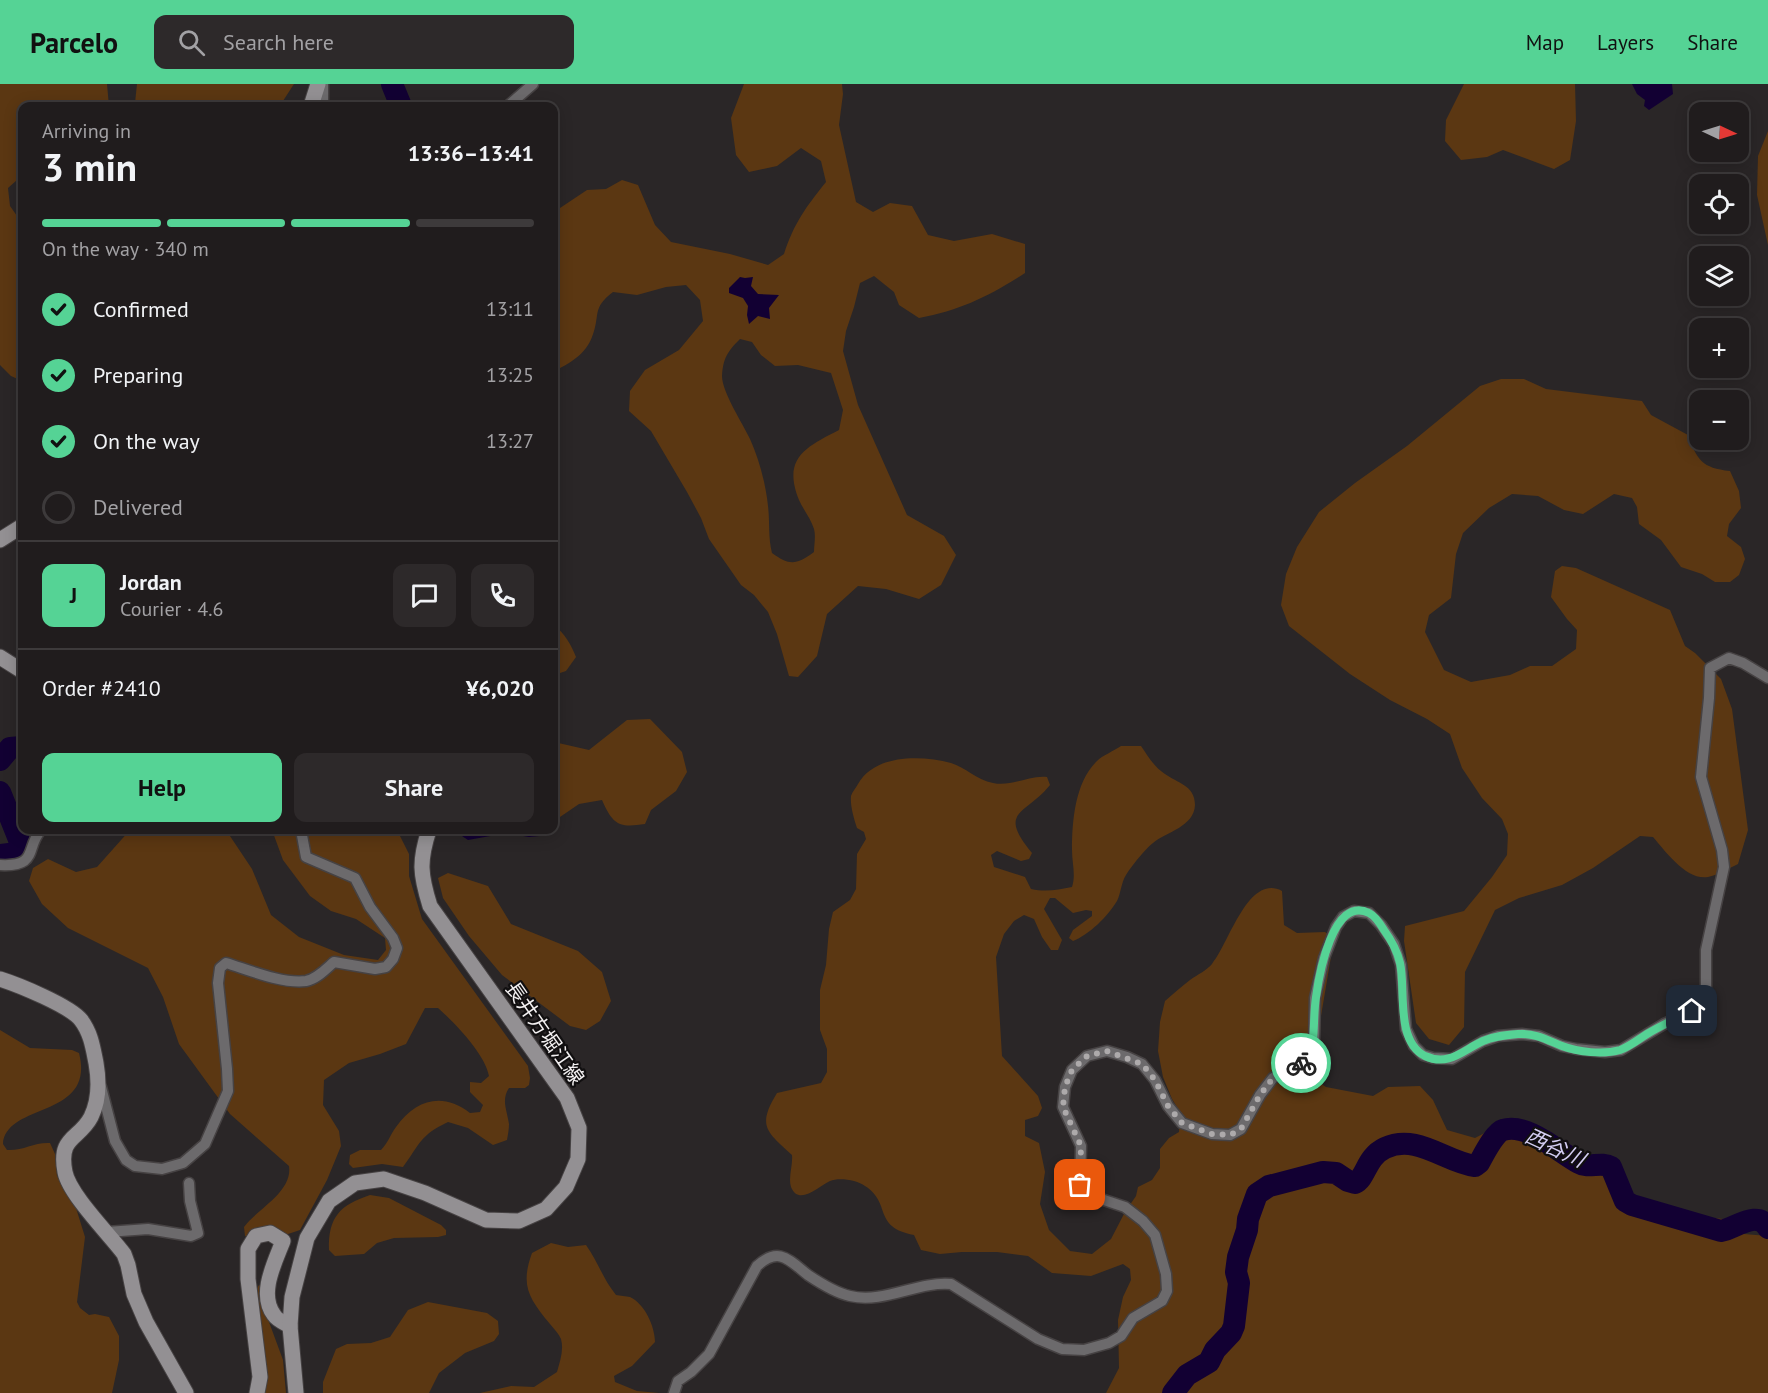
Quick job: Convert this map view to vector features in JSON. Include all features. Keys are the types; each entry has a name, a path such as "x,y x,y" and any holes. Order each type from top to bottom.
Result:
{"main road":[{"path":"313,102 320,84"},
{"path":"0,540 18,529"},
{"path":"0,657 18,668"},
{"name":"長井方堀江線","path":"296,1393 290,1326 296,1273 307,1238 329,1201 355,1183 384,1179 425,1193 486,1220 519,1221 546,1209 566,1187 578,1159 579,1128 567,1098 430,906 422,881 422,854 428,834"},
{"path":"0,979 71,1010 81,1020 91,1038 99,1081 91,1118 67,1144 64,1156 65,1173 72,1190 124,1254 134,1294 146,1322 186,1393"},
{"path":"257,1393 260,1377 248,1279 248,1249 256,1236 270,1233 283,1241 307,1238"},
{"path":"283,1241 268,1287 269,1307 274,1317 290,1326"}],"street":[{"path":"320,84 322,102"},
{"path":"513,102 533,84"},
{"path":"674,1393 678,1381 709,1354 757,1266 766,1258 780,1256 793,1261 834,1290 851,1296 872,1297 938,1283 951,1284 1038,1339 1062,1349 1084,1350 1109,1343 1120,1336 1133,1318 1162,1301 1167,1291 1166,1274 1155,1235 1143,1221 1125,1207 1086,1194 1080,1185 1081,1146 1063,1107 1065,1087 1072,1070 1087,1056 1107,1051 1127,1057 1142,1064 1155,1080 1168,1106 1182,1123 1212,1134 1230,1135 1241,1129 1260,1095 1273,1078 1311,1056 1314,1044 1315,998 1324,958 1336,927 1343,916 1354,911 1369,913 1381,925 1394,944 1401,965 1402,1009 1406,1029 1414,1046 1423,1055 1433,1058 1452,1059 1483,1041 1498,1036 1522,1034 1539,1036 1562,1046 1576,1049 1605,1052 1621,1050 1692,1011 1702,998 1706,986 1706,950 1724,867 1722,850 1701,777 1710,668 1729,658 1743,663 1768,678"},
{"path":"0,865 17,864 28,859 38,834"},
{"path":"99,1081 115,1140 126,1160 135,1166 162,1169 183,1163 205,1144 228,1091 218,983 220,968 226,963 265,976 307,981 323,972 334,962 375,969 386,968 397,948 393,938 370,907 355,878 306,858 303,834"},
{"path":"107,1232 148,1229 191,1236 198,1233 190,1201 189,1183"}],"shaded area":[{"path":"0,84 107,84 109,102 18,102 18,180 8,188 10,206 18,217 18,379 11,376 0,365"},
{"path":"137,84 294,84 282,102 135,102"},
{"path":"744,84 842,84 839,125 856,202 873,212 890,203 912,206 928,235 954,241 992,234 1025,244 1025,273 974,301 934,315 919,318 899,305 894,292 874,276 860,283 846,331 843,351 858,405 907,515 944,536 956,555 941,585 919,599 886,589 858,586 827,614 817,656 798,677 789,676 768,612 754,595 741,585 709,539 701,518 651,431 629,411 630,391 645,370 679,350 703,321 700,300 686,285 666,287 637,295 613,292 599,308 595,329 586,348 571,362 558,369 558,209 587,190 606,189 622,180 638,185 655,225 671,242 730,254 768,265 784,254 801,216 826,182 821,161 801,148 777,166 749,172 736,155 731,118","holes":["740,339 752,342 761,355 775,366 798,365 831,373 843,410 839,430 816,442 800,456 795,464 794,486 813,525 815,535 814,552 793,562 788,562 772,553 769,512 762,472 750,439 723,383 725,360 729,351"]},
{"path":"1464,84 1575,84 1576,121 1570,160 1554,169 1503,150 1487,157 1461,160 1445,141 1446,120"},
{"path":"1632,84 1672,84 1673,94 1649,110 1644,106 1645,100 1637,94"},
{"path":"1768,131 1768,245 1757,195 1758,156"},
{"path":"740,277 753,277 751,286 758,294 779,295 769,308 770,319 758,316 749,324 748,306 743,298 729,293 729,288"},
{"path":"1501,379 1524,379 1546,389 1642,401 1651,415 1688,435 1689,450 1694,450 1707,465 1730,471 1739,491 1741,508 1729,524 1727,536 1741,547 1745,559 1739,575 1730,582 1715,582 1702,574 1681,567 1661,540 1639,524 1637,507 1632,498 1614,494 1583,514 1564,510 1538,496 1512,494 1489,508 1463,533 1456,554 1451,598 1429,615 1425,632 1444,670 1471,682 1510,675 1530,666 1552,666 1576,649 1577,630 1551,597 1555,571 1562,566 1576,568 1670,610 1685,646 1721,679 1732,709 1748,830 1738,864 1712,876 1700,877 1692,874 1677,864 1653,837 1640,836 1593,868 1562,885 1519,898 1495,910 1465,972 1464,1027 1449,1045 1429,1039 1416,1023 1404,941 1405,926 1464,911 1507,855 1508,834 1502,819 1482,798 1462,768 1450,734 1350,674 1289,626 1281,605 1286,574 1297,547 1319,512 1407,446 1480,386"},
{"path":"558,629 576,657 566,671 558,674"},
{"path":"650,719 682,752 687,772 676,791 651,810 645,824 623,825 618,823 610,815 602,800 579,804 558,816 558,743 589,750 627,720"},
{"path":"1121,746 1141,746 1158,768 1189,789 1195,805 1190,819 1158,839 1142,854 1126,875 1113,907 1098,924 1085,934 1073,941 1069,938 1073,930 1092,916 1092,911 1073,913 1055,898 1050,898 1044,909 1062,940 1058,950 1051,950 1034,919 1024,915 1014,921 1004,934 996,957 1002,1056 1038,1096 1042,1108 1038,1116 1025,1120 1025,1136 1039,1143 1045,1172 1040,1204 1049,1230 1070,1251 1092,1254 1111,1239 1136,1196 1138,1187 1152,1180 1160,1168 1160,1149 1169,1138 1179,1132 1180,1112 1163,1077 1158,1051 1160,1022 1165,1001 1212,964 1249,901 1259,892 1270,888 1282,891 1284,925 1297,933 1325,932 1334,939 1321,1016 1317,1081 1326,1087 1373,1096 1388,1087 1420,1086 1433,1100 1447,1130 1475,1138 1500,1125 1538,1130 1607,1169 1636,1196 1648,1214 1686,1225 1715,1218 1730,1220 1744,1234 1768,1236 1768,1393 1106,1393 1119,1368 1118,1320 1123,1297 1131,1280 1130,1269 1123,1264 1091,1276 1052,1273 1028,1256 997,1252 940,1254 921,1250 914,1235 892,1226 873,1193 862,1184 838,1179 804,1195 795,1193 790,1183 792,1155 771,1134 767,1127 767,1113 777,1093 821,1083 827,1072 827,1049 820,1030 820,990 826,965 833,912 850,900 856,889 857,854 866,839 864,832 857,828 852,808 851,796 858,784 875,767 887,762 913,758 951,763 982,779 1000,784 1047,777 1050,785 1018,814 1016,821 1022,839 1032,853 1029,859 1021,861 997,851 991,855 994,867 1025,877 1031,889 1057,890 1072,887 1073,827 1079,791 1097,761"},
{"path":"126,834 229,834 252,869 271,915 299,937 344,955 378,960 386,950 385,938 356,919 331,911 310,896 283,860 273,834 400,834 409,854 409,876 422,919 528,1066 529,1085 525,1088 509,1088 505,1097 509,1124 507,1140 493,1145 468,1128 448,1122 426,1136 403,1167 382,1164 353,1168 349,1164 350,1155 360,1150 381,1150 404,1117 421,1105 430,1102 450,1102 470,1113 480,1112 483,1105 470,1092 470,1082 481,1083 489,1076 482,1058 461,1030 438,1008 425,1008 406,1044 349,1063 324,1080 323,1105 339,1131 341,1146 327,1180 300,1230 285,1235 245,1236 244,1227 280,1192 289,1175 289,1166 230,1114 179,1044 163,997 148,968 68,928 42,904 29,881 33,868 48,859 76,872 97,867"},
{"path":"459,834 501,834 468,840"},
{"path":"512,834 551,834 550,835 529,837"},
{"path":"448,873 488,886 511,924 578,951 602,972 611,1001 600,1021 586,1030 570,1026 502,975 469,936 443,898 438,878"},
{"path":"0,1030 30,1048 72,1050 79,1053 81,1074 75,1089 63,1100 19,1121 8,1131 3,1144 7,1150 13,1150 50,1143 55,1154 57,1176 76,1208 85,1237 77,1302 80,1308 89,1315 109,1317 119,1336 119,1360 112,1393 0,1393"},
{"path":"370,1195 389,1198 441,1225 446,1230 446,1235 394,1238 377,1243 364,1254 335,1256 329,1250 329,1239 338,1214 351,1203"},
{"path":"551,1243 568,1247 586,1245 616,1295 630,1297 645,1310 651,1323 655,1342 632,1366 614,1376 615,1382 637,1391 659,1393 480,1393 511,1386 534,1387 557,1372 562,1351 561,1339 532,1299 527,1283 528,1264 532,1253"},
{"path":"259,1285 263,1288 269,1322 283,1360 286,1393 263,1393 263,1341 256,1290"},
{"path":"428,1302 487,1313 498,1321 499,1334 494,1341 465,1353 439,1373 429,1393 323,1393 323,1382 336,1349 347,1344 371,1343 390,1337 408,1310"}],"waterway":[{"path":"392,84 399,102"},
{"path":"0,760 10,748 18,747"},
{"path":"0,792 20,842 17,853 0,855"},
{"name":"西谷川","path":"1173,1393 1187,1375 1209,1362 1215,1350 1231,1333 1234,1326 1239,1283 1236,1272 1238,1257 1257,1194 1269,1186 1323,1172 1336,1173 1355,1183 1362,1177 1370,1162 1379,1152 1397,1144 1420,1146 1475,1166 1496,1135 1503,1130 1522,1130 1533,1134 1583,1165 1611,1167 1625,1201 1632,1205 1721,1231 1753,1220 1759,1220 1768,1228"}],"way so far":[{"path":"1080,1185 1081,1146 1063,1107 1065,1087 1072,1070 1087,1056 1107,1051 1142,1064 1155,1080 1168,1106 1182,1123 1212,1134 1230,1135 1241,1129 1260,1095 1273,1078 1301,1063"}],"route":[{"path":"1301,1063 1311,1056 1314,1044 1315,998 1324,958 1336,927 1343,916 1354,911 1369,913 1381,925 1394,944 1401,965 1402,1009 1406,1029 1414,1046 1423,1055 1433,1058 1452,1059 1483,1041 1498,1036 1522,1034 1539,1036 1562,1046 1576,1049 1605,1052 1621,1050 1664,1024 1692,1011"}]}
